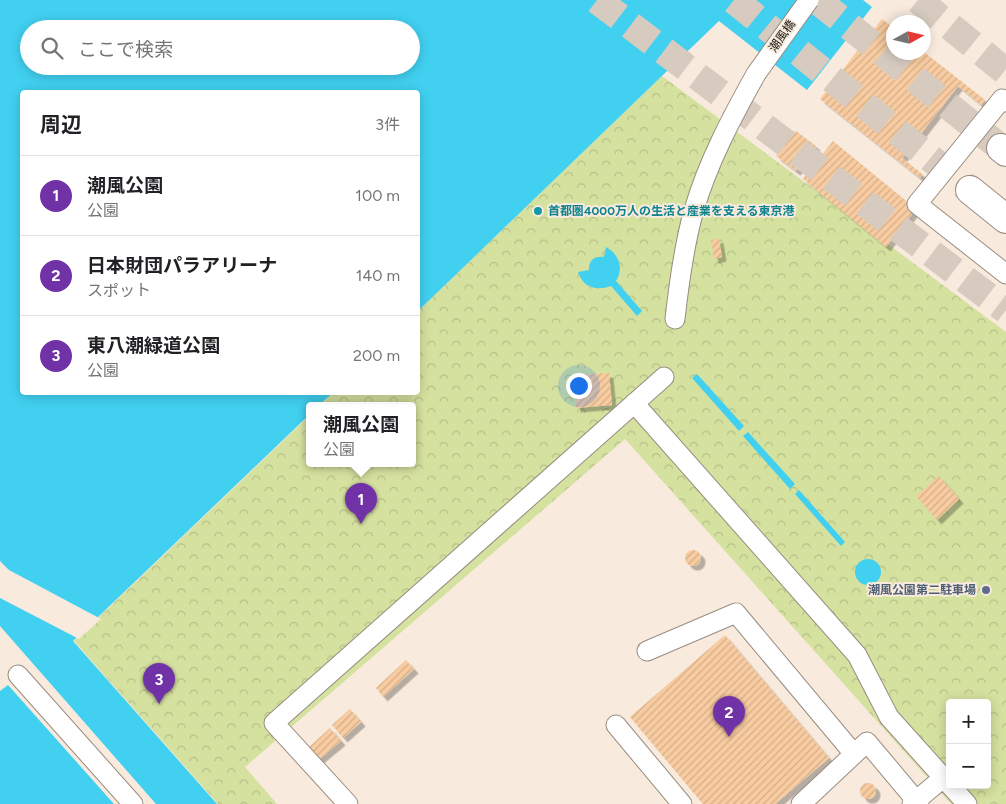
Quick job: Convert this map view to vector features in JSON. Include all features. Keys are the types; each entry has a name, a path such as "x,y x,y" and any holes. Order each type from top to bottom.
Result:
{"highway":[{"path":"970,190 1006,219"}],"street":[{"name":"潮風橋","path":"675,319 680,273 694,210 730,121 756,74 809,0"},
{"path":"1006,102 1002,99 917,204 1006,274"},
{"path":"348,804 274,723 664,377"},
{"path":"634,404 857,655 889,717 966,804"},
{"path":"647,652 736,612 854,754"},
{"path":"18,675 132,804"},
{"path":"616,725 682,804"},
{"path":"801,804 867,742 916,803 943,778"}],"green space":[{"path":"662,76 1006,332 1006,804 951,804 625,439 245,767 277,804 218,804 74,641 306,419 306,467 416,467 416,402 323,402 331,395 420,395 420,309"}],"water":[{"path":"0,0 863,0 872,7 807,90 719,21 420,309 420,90 20,90 20,395 331,395 322,402 306,402 306,418 73,641 217,804 0,804"},
{"path":"606,247 614,253 619,262 620,271 616,281 642,311 637,316 611,286 591,287 583,282 580,277 578,272 589,270 593,259 604,257"},
{"path":"697,374 744,426 739,431 692,378"},
{"path":"748,432 795,484 790,489 743,436"},
{"path":"799,490 845,542 841,546 795,494"},
{"path":"868,559 877,563 881,572 877,581 868,585 859,581 855,572 859,563"}],"pier":[{"path":"0,561 9,570 101,619 79,639 0,598"},
{"path":"0,626 156,804 114,804 8,685 0,691"}],"building":[{"path":"882,19 886,22 886,60 931,60 931,58 985,100 981,105 958,86 902,158 922,174 920,178 820,99"},
{"path":"796,131 816,146 796,171 776,156"},
{"path":"833,141 916,209 886,247 803,179"},
{"path":"719,239 722,257 714,259 711,240"},
{"path":"609,373 612,405 576,408 574,375"},
{"path":"939,476 959,499 937,520 916,496"},
{"path":"693,550 701,558 693,566 685,558"},
{"path":"725,635 829,758 775,804 703,804 630,717"},
{"path":"406,660 414,669 383,697 376,688"},
{"path":"350,709 361,722 343,738 332,725"},
{"path":"330,728 341,741 317,761 307,749"},
{"path":"865,783 871,783 876,788 874,797 865,799 860,794 860,788"}],"tunnel":[{"path":"597,0 1006,310"},
{"path":"734,0 970,190"},
{"path":"817,0 1001,148"},
{"path":"918,0 1006,72"}],"place":[{"name":"首都圏4000万人の生活と産業を支える東京港","path":"538,211"},
{"name":"潮風公園","path":"361,524"},
{"name":"潮風公園第二駐車場","path":"986,590"},
{"name":"東八潮緑道公園","path":"159,704"},
{"name":"日本財団パラアリーナ","path":"729,737"}]}
